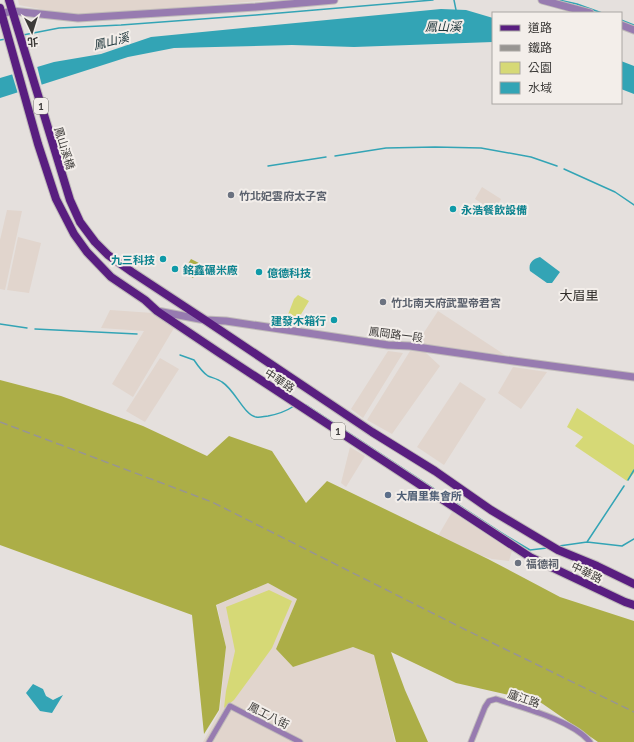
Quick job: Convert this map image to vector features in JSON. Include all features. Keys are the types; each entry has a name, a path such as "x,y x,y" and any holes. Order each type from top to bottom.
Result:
{"main road":[{"name":"1","path":"8,0 12,11"},
{"name":"鳳山溪橋","path":"12,11 70,200"},
{"name":"中華路","path":"1,12 38,144 56,199 74,234 87,252 111,276 218,352 520,551 618,599 634,605"},
{"name":"中華路","path":"70,200 80,222 95,242 108,255 132,272 372,432 435,471 491,510 558,550 597,566 634,584"}],"street":[{"path":"1,12 12,11 78,18 256,7 334,0"},
{"path":"542,0 586,12"},
{"path":"622,25 634,30"},
{"name":"鳳岡路一段","path":"157,310 205,320 226,321 388,345 410,346 634,377"},
{"name":"廬江路","path":"471,742 485,707 489,701 496,699 541,714 570,727 590,742"},
{"name":"鳳工八街","path":"208,742 230,706 299,742"}],"shaded area":[{"path":"18,0 272,0 76,16 19,5"},
{"path":"482,187 501,199 494,211 475,199"},
{"path":"7,210 22,211 5,290 0,289 0,240"},
{"path":"18,237 41,243 29,293 7,290"},
{"path":"191,259 201,264 193,278 183,272"},
{"path":"110,310 153,313 174,328 133,397 112,384 144,331 101,328"},
{"path":"438,311 505,355 417,343"},
{"path":"388,351 403,353 363,418 351,409"},
{"path":"410,351 425,352 440,366 392,434 367,420"},
{"path":"160,358 179,369 145,422 126,411"},
{"path":"513,367 547,372 521,409 498,393"},
{"path":"0,380 61,396 143,426 207,456 229,436 272,451 306,503 327,481 488,559 560,597 634,621 634,742 598,742 540,702 456,683 391,652 405,690 428,742 396,742 374,655 353,647 293,667 276,649 297,599 268,583 216,605 226,647 219,710 204,734 192,615 0,545"},
{"path":"460,382 486,399 444,465 417,447"},
{"path":"350,447 365,456 346,487 341,483"},
{"path":"452,512 512,551 509,561 492,559 435,541"},
{"path":"268,583 297,599 276,649 293,667 353,647 374,655 395,742 203,742 220,710 226,647 217,605"}],"green space":[{"path":"298,295 309,301 294,326 284,325 294,299"},
{"path":"577,408 634,445 634,473 627,481 575,446 583,437 567,427"},
{"path":"269,590 292,601 272,648 234,700 224,708 226,691 235,651 226,607"}],"water":[{"name":"鳳山溪","path":"441,9 466,10 492,18 492,42 354,47 292,45 174,48 128,57 0,98 0,78 54,62 101,54 151,37"},
{"path":"622,61 634,66 634,94 622,89"},
{"path":"540,257 560,272 552,283 547,283 530,271 532,262"},
{"path":"33,684 43,689 46,696 53,700 63,695 52,713 40,711 26,693"}],"pier":[{"path":"37,66 42,86 18,94 12,74"}],"waterway":[{"path":"23,35 59,28 256,15 433,0"},
{"path":"454,0 456,10"},
{"path":"559,0 577,4 599,12"},
{"path":"622,20 634,25"},
{"path":"0,40 6,39"},
{"path":"335,156 386,148 481,148 531,157 557,166"},
{"path":"268,166 326,157"},
{"path":"564,169 615,192 634,205"},
{"path":"0,324 27,328"},
{"path":"35,329 137,334"},
{"path":"180,355 194,360 200,369 208,376 219,380 227,386 247,412 256,417 279,414 294,406"},
{"path":"306,405 530,550 547,548"},
{"path":"628,480 634,470"},
{"path":"587,542 624,486"},
{"path":"559,546 587,542 622,546 634,539"}],"railway":[{"path":"0,422 212,502 466,630 634,712"}],"place":[{"name":"竹北妃雲府太子宮","path":"231,195"},
{"name":"永浩餐飲設備","path":"453,209"},
{"name":"九三科技","path":"163,259"},
{"name":"銘鑫碾米廠","path":"175,269"},
{"name":"億德科技","path":"259,272"},
{"name":"竹北南天府武聖帝君宮","path":"383,302"},
{"name":"建發木箱行","path":"334,320"},
{"name":"大眉里集會所","path":"388,495"},
{"name":"福德祠","path":"518,563"}],"district":[{"name":"大眉里","path":"579,295"}]}
